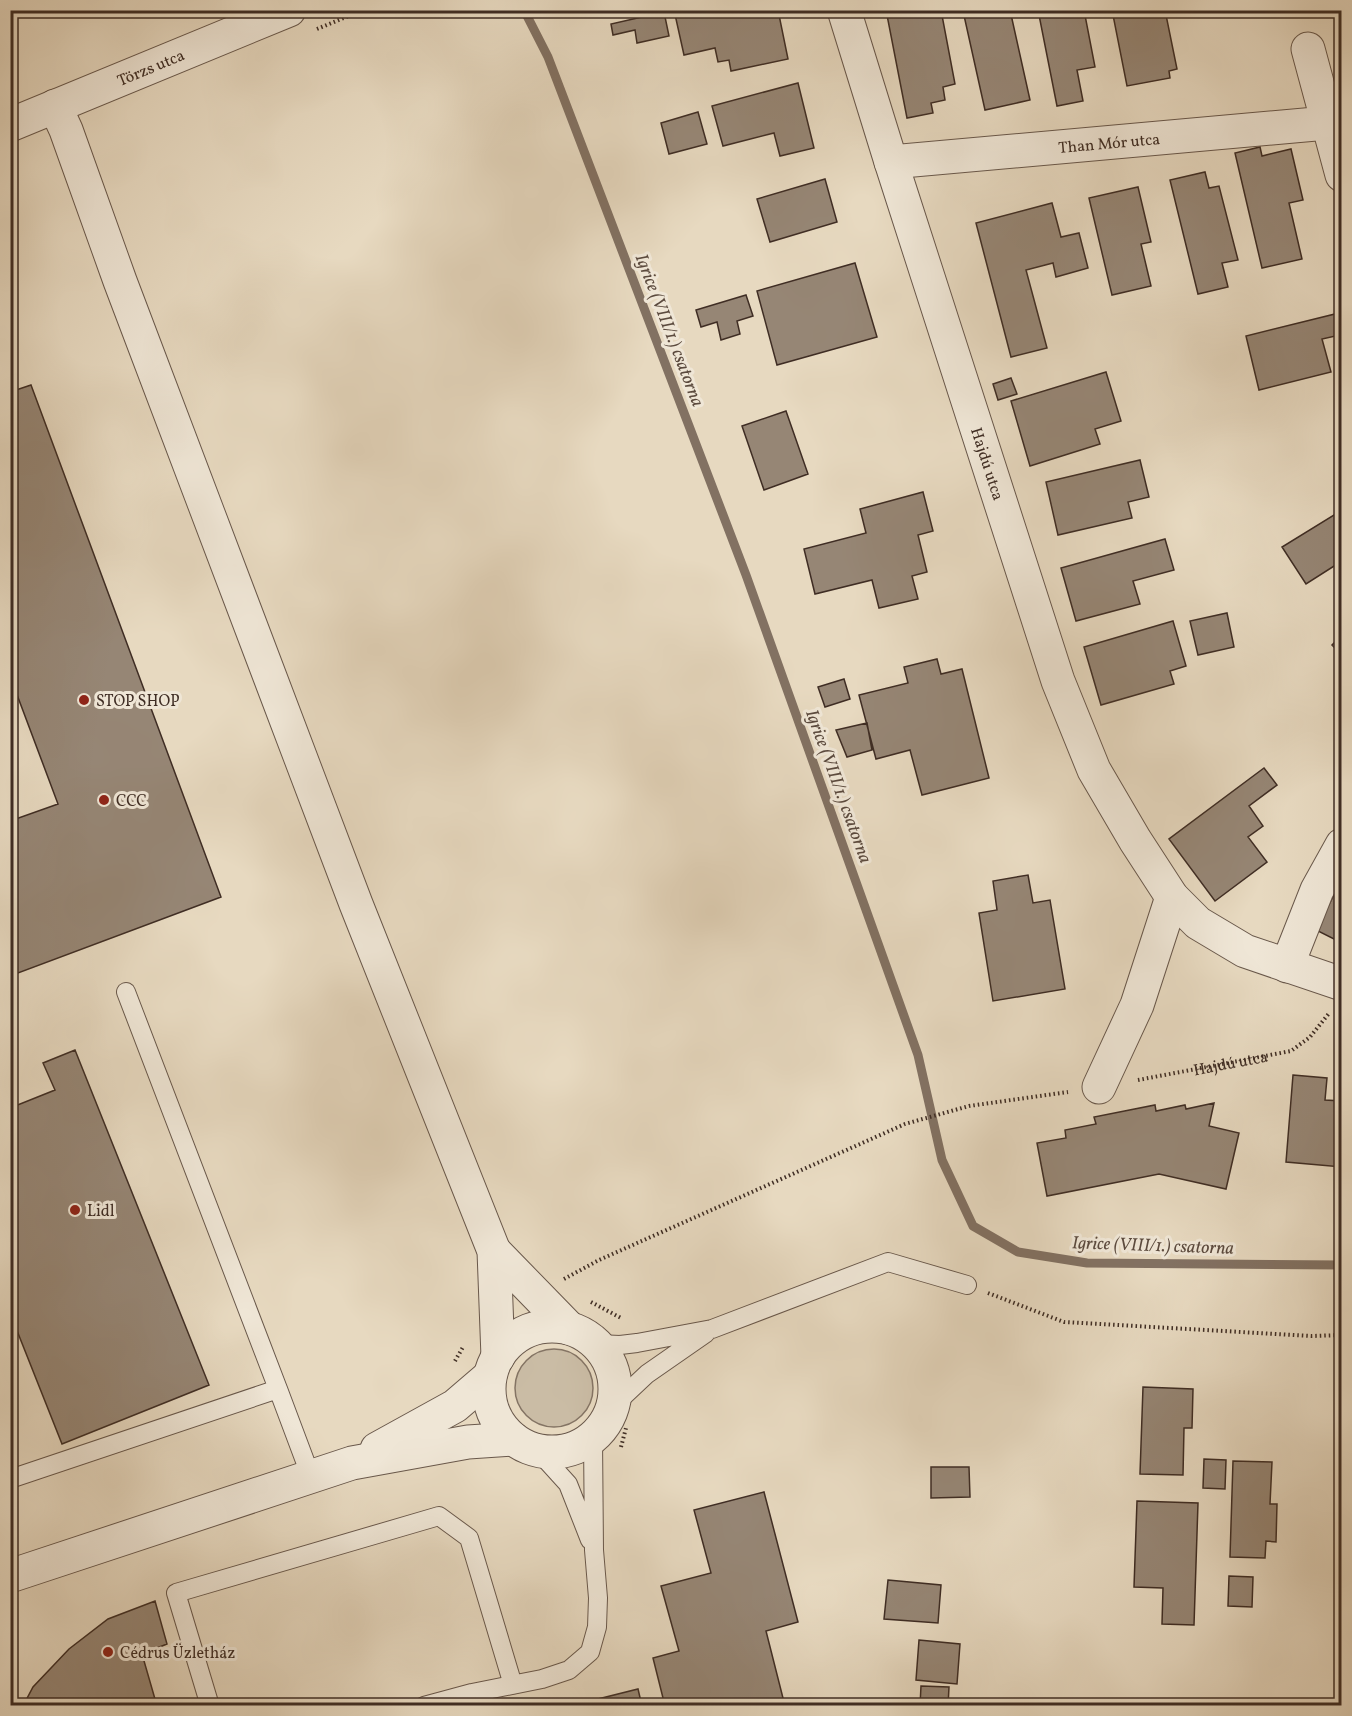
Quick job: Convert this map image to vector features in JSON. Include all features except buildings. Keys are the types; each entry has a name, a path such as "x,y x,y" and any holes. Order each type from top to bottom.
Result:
{"street":[{"name":"Törzs utca","path":"10,125 289,10"},
{"name":"Hajdú utca","path":"844,10 1058,681 1094,770 1172,897 1198,923 1245,951 1287,966 1338,995"},
{"path":"1308,49 1341,175"},
{"path":"55,106 66,130 120,281 356,904 494,1251 494,1366 489,1390 493,1411 503,1430 526,1445"},
{"name":"Than Mór utca","path":"891,162 1327,123"},
{"path":"1287,966 1317,890 1341,845"},
{"path":"1099,1087 1137,1005 1172,897"},
{"path":"494,1251 569,1328"},
{"path":"10,1576 352,1463 468,1442 526,1445 553,1453 567,1451 593,1438 605,1423 613,1406 615,1392 611,1366 597,1344 583,1334 569,1328 555,1326 528,1330 506,1346 494,1366 455,1406 352,1463"}],"lane":[{"path":"126,993 311,1477"},
{"path":"597,1344 637,1343 712,1329 888,1262 967,1285"},
{"path":"613,1406 647,1374 712,1329"},
{"path":"10,1479 278,1389"},
{"path":"424,1706 472,1693 542,1679 569,1670 590,1652 597,1627 598,1607 594,1550 593,1438"},
{"path":"526,1445 568,1484 594,1550"},
{"path":"210,1706 177,1593 439,1516 469,1538 513,1684"}],"path":[{"name":"Hajdú utca","path":"905,1124 969,1106 1099,1087 1291,1052 1310,1037 1338,995"},
{"path":"967,1285 1064,1322 1312,1336 1341,1335"}],"shaded area":[{"path":"554,1349 569,1352 582,1360 590,1373 593,1388 590,1403 582,1416 569,1424 554,1427 539,1424 526,1416 518,1403 515,1388 518,1373 526,1360 539,1352"}],"waterway":[{"name":"Igrice (VIII/1.) csatorna","path":"524,10 548,57 746,575 918,1055 942,1160 973,1226 1018,1252 1087,1263 1342,1265"}],"place":[{"name":"STOP SHOP","path":"84,700"},
{"name":"CCC","path":"104,800"},
{"name":"Lidl","path":"75,1210"},
{"name":"Cédrus Üzletház","path":"108,1652"}]}
